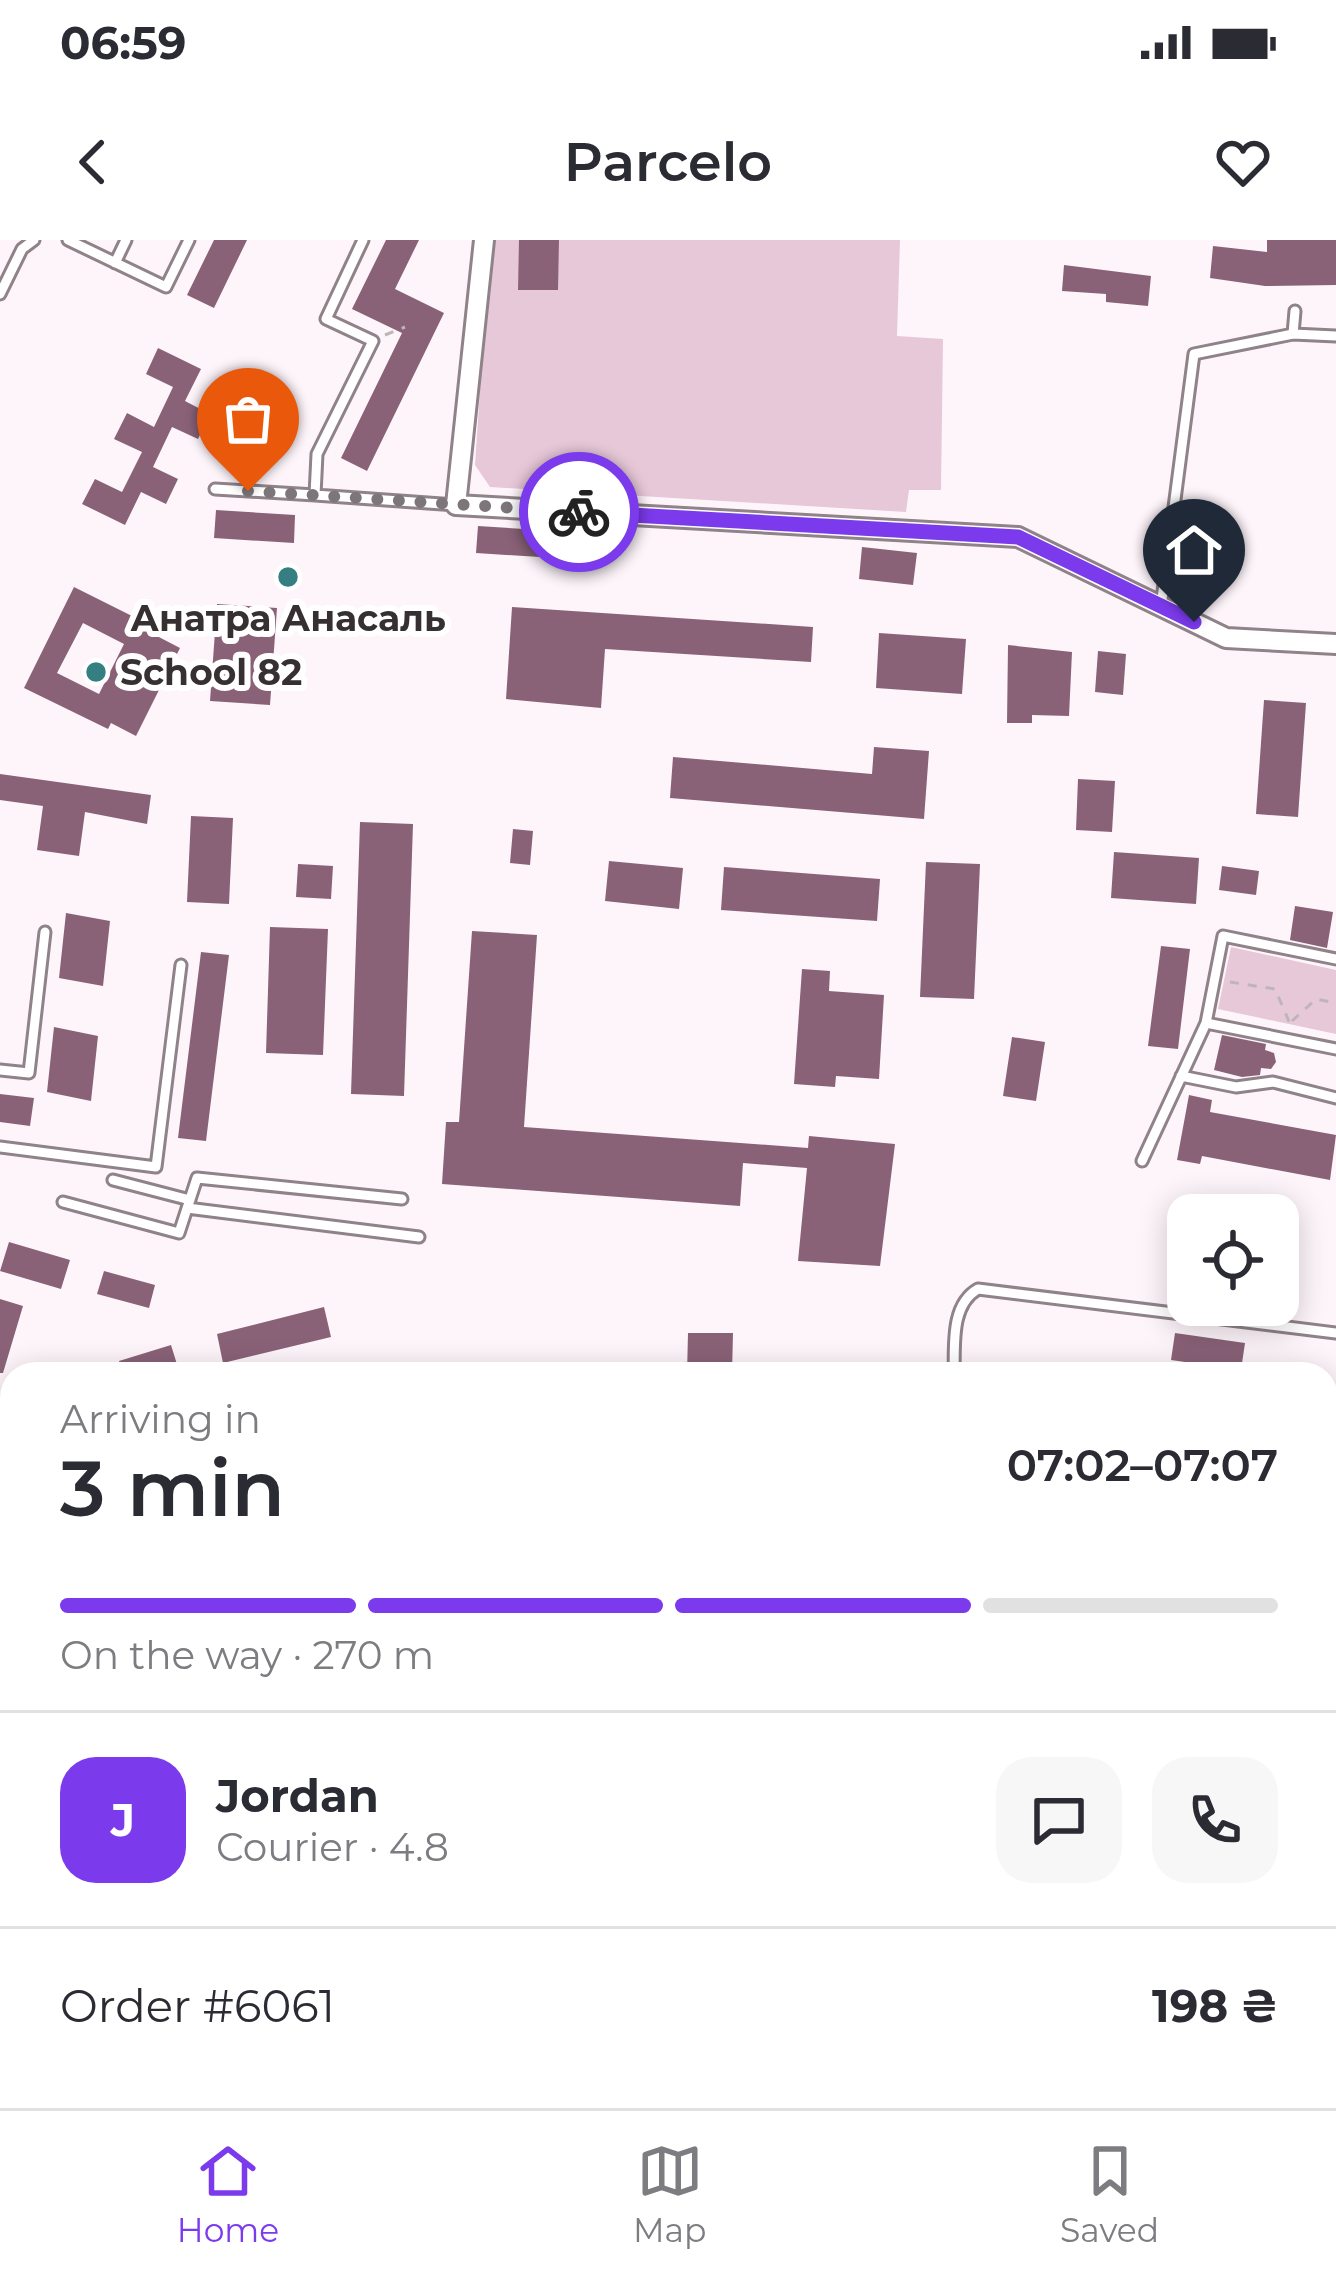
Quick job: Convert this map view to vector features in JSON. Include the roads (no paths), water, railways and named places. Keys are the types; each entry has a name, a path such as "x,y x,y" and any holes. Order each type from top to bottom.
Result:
{"street":[{"path":"484,240 456,505 1018,537 1226,638 1336,644"}],"lane":[{"path":"0,294 22,249 34,240"},
{"path":"68,240 166,287 189,240"},
{"path":"115,263 126,240"},
{"path":"315,495 317,454 373,341 326,319 363,240"},
{"path":"1293,334 1295,311"},
{"path":"1161,607 1194,353 1293,334 1336,336"},
{"path":"215,489 456,505"},
{"path":"0,1070 29,1073 46,932"},
{"path":"1142,1161 1206,1023 1223,936 1336,958"},
{"path":"166,1194 156,1167 181,965"},
{"path":"1206,1023 1336,1049"},
{"path":"1181,1076 1236,1087 1273,1082 1336,1098"},
{"path":"0,1147 156,1167"},
{"path":"63,1202 179,1234 196,1178 402,1199"},
{"path":"113,1180 188,1204 419,1237"},
{"path":"955,1362 960,1308 978,1289 1336,1333"}],"place":[{"name":"Анатра Анасаль","path":"288,577"},
{"name":"School 82","path":"96,672"}]}
